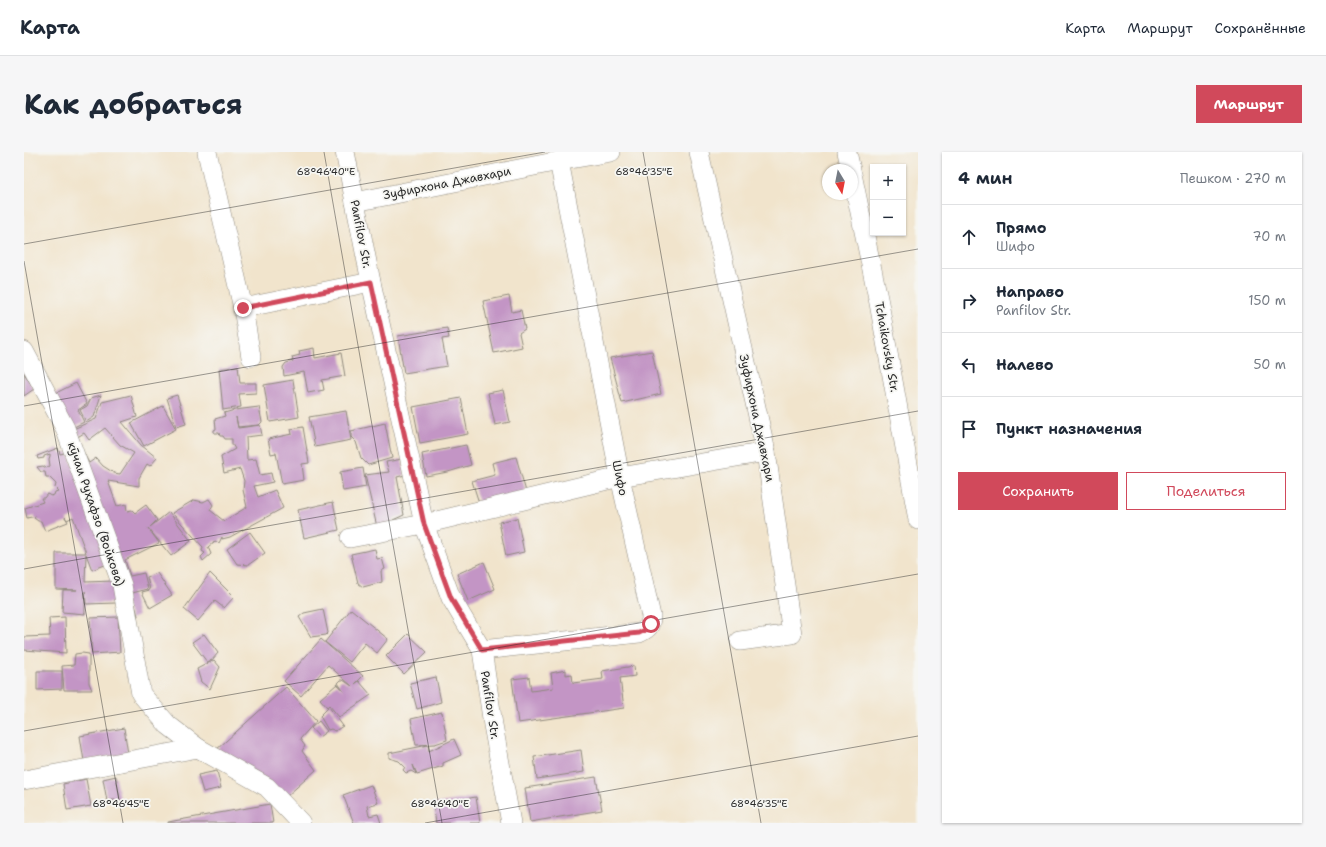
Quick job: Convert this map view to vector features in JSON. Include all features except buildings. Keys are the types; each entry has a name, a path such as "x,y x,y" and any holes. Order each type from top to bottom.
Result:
{"street":[{"path":"207,152 243,308 251,357"},
{"name":"Panfilov Str.","path":"345,152 371,282 424,524 451,598 482,650 493,725 511,823"},
{"name":"Зуфирхона Джавхари","path":"355,202 611,152"},
{"name":"Зуфирхона Джавхари","path":"699,152 766,452 792,634 740,641"},
{"path":"847,152 850,164"},
{"name":"Шифо","path":"482,650 639,633 647,629 651,624 651,616 620,477 559,161"},
{"name":"Tchaikovsky Str.","path":"857,200 879,303 918,520"},
{"path":"243,308 371,282"},
{"name":"кӯчаи Руҳафзо (Войкова)","path":"24,351 65,428 122,585 141,694 168,726 198,748 267,787 301,823"},
{"path":"350,538 424,524 620,477 766,452"},
{"path":"24,780 198,748"}],"route":[{"path":"243,308 371,282 424,524 451,598 482,650 639,633 647,629 651,624"}]}
